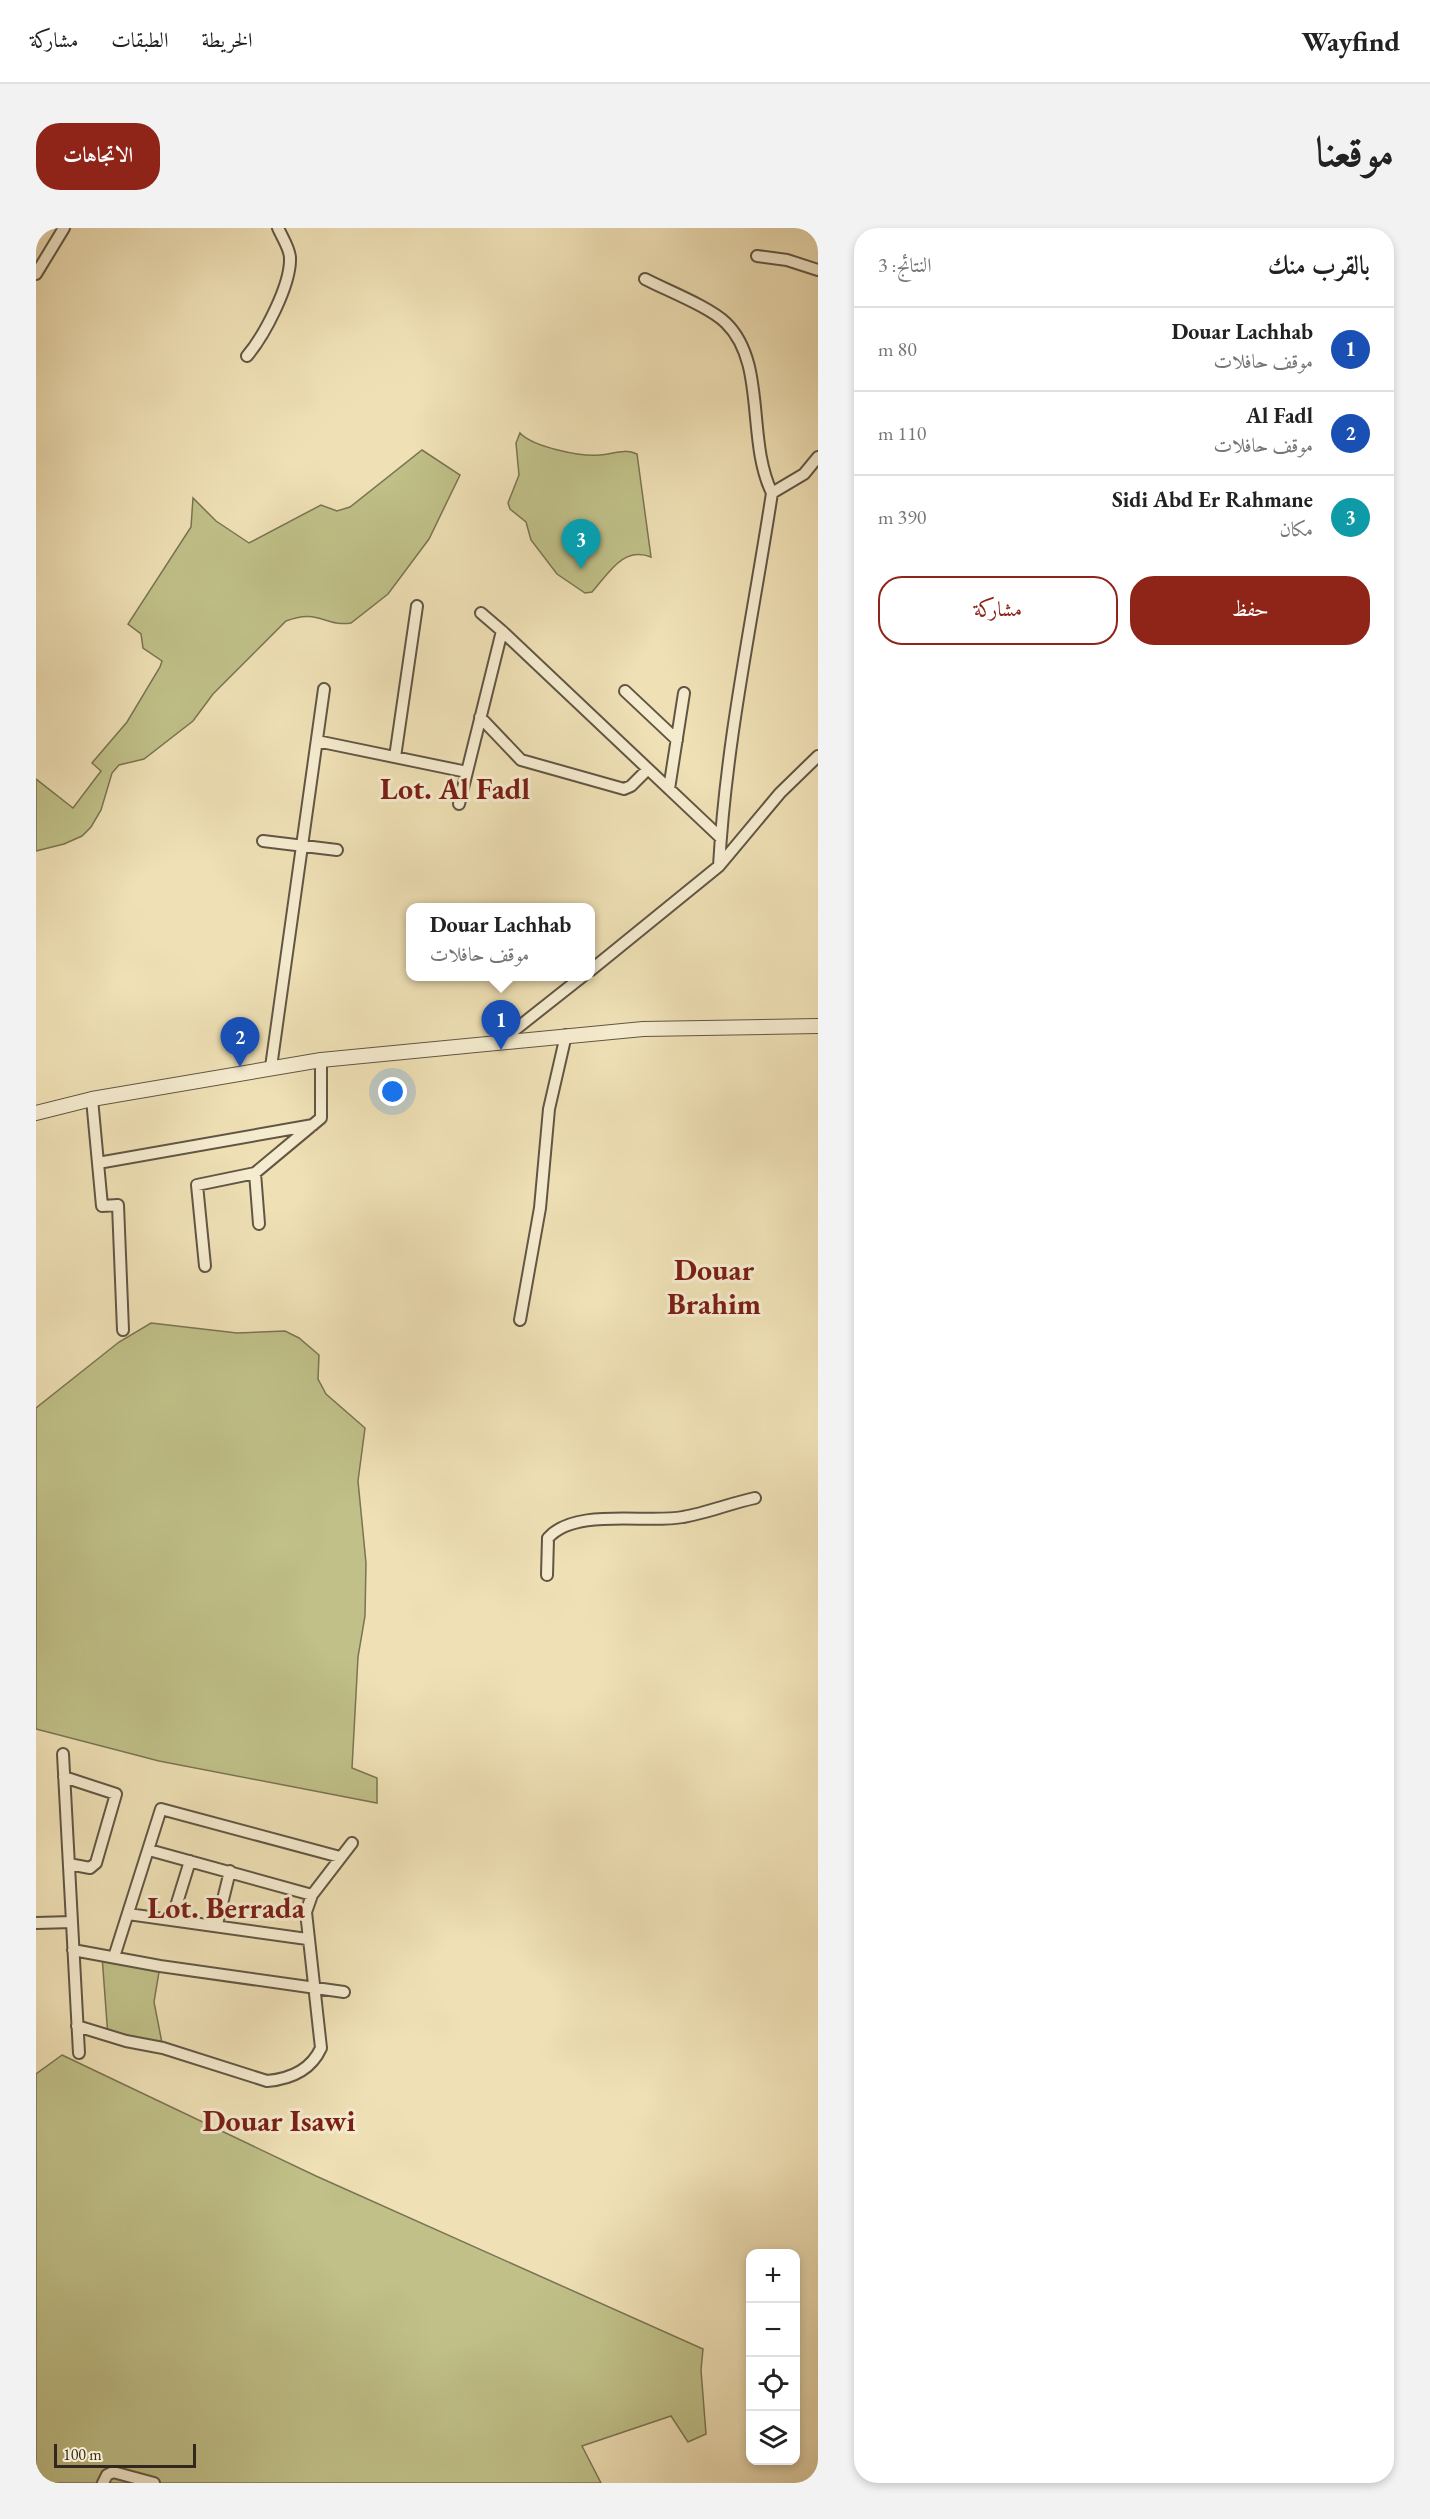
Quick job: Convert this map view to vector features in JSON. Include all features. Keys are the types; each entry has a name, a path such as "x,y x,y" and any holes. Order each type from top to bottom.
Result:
{"street":[{"path":"36,274 64,228"},
{"path":"247,356 264,334 288,275 290,257 278,228"},
{"path":"758,256 787,260 818,270"},
{"path":"645,279 725,322 740,342 750,369 760,465 772,493 734,712 719,866"},
{"path":"772,493 804,474 818,457"},
{"path":"395,757 417,606"},
{"path":"481,613 721,838"},
{"path":"459,804 502,631"},
{"path":"271,1067 324,689"},
{"path":"625,691 677,740"},
{"path":"669,789 684,693"},
{"path":"480,717 521,760 624,789 631,786 648,769"},
{"path":"317,741 467,772"},
{"path":"595,967 719,866 780,793 818,756"},
{"path":"263,842 337,850"},
{"path":"502,1040 578,981"},
{"path":"36,1113 92,1099 321,1060 502,1040 643,1029 818,1026"},
{"path":"520,1320 540,1208 549,1109 566,1035"},
{"path":"204,1266 197,1185 255,1173 321,1118 321,1060"},
{"path":"92,1099 102,1206 118,1204 123,1330"},
{"path":"98,1163 313,1125"},
{"path":"255,1173 259,1224"},
{"path":"547,1575 548,1538 561,1529 587,1521 614,1517 685,1517 755,1498"},
{"path":"63,1754 79,2053"},
{"path":"64,1778 116,1794 96,1863 90,1868 69,1864"},
{"path":"114,1957 161,1809 340,1857"},
{"path":"77,2026 126,2041 163,2048 267,2081 283,2080 299,2072 315,2060 321,2048 307,1939 306,1912 312,1895 352,1843"},
{"path":"149,1850 312,1895"},
{"path":"172,1919 190,1861"},
{"path":"217,1924 230,1871"},
{"path":"128,1914 217,1924 307,1939"},
{"path":"36,1923 72,1923"},
{"path":"73,1950 344,1992"},
{"path":"103,2483 106,2475 113,2472 154,2483"}],"green space":[{"path":"520,433 535,443 570,453 600,455 628,451 637,454 651,557 632,555 625,558 617,563 592,592 585,593 557,574 531,540 526,522 510,509 508,503 519,475 516,443"},
{"path":"422,450 460,475 429,539 388,594 351,623 334,623 306,616 286,621 213,694 193,721 144,759 119,765 112,773 101,810 91,827 82,836 64,844 36,851 36,779 73,808 101,771 92,763 127,722 160,667 162,661 143,648 141,634 128,624 191,527 193,498 216,521 249,543 321,505 337,511 350,507"},
{"path":"151,1323 237,1333 285,1331 299,1338 319,1355 318,1379 326,1394 365,1428 358,1481 366,1563 365,1616 358,1657 352,1768 377,1778 377,1803 159,1761 36,1729 36,1408 119,1342"},
{"path":"102,1956 160,1966 154,2002 163,2048 108,2037"},
{"path":"62,2055 316,2176 703,2349 701,2370 706,2434 688,2442 671,2416 582,2446 601,2483 36,2483 36,2074"}],"place":[{"name":"Sidi Abd Er Rahmane","path":"581,569"},
{"name":"Douar Lachhab","path":"501,1050"},
{"name":"Al Fadl","path":"240,1067"}],"district":[{"name":"Lot. Al Fadl","path":"455,788"},
{"name":"Douar Brahim","path":"714,1286"},
{"name":"Lot. Berrada","path":"226,1907"},
{"name":"Douar Isawi","path":"279,2120"}]}
